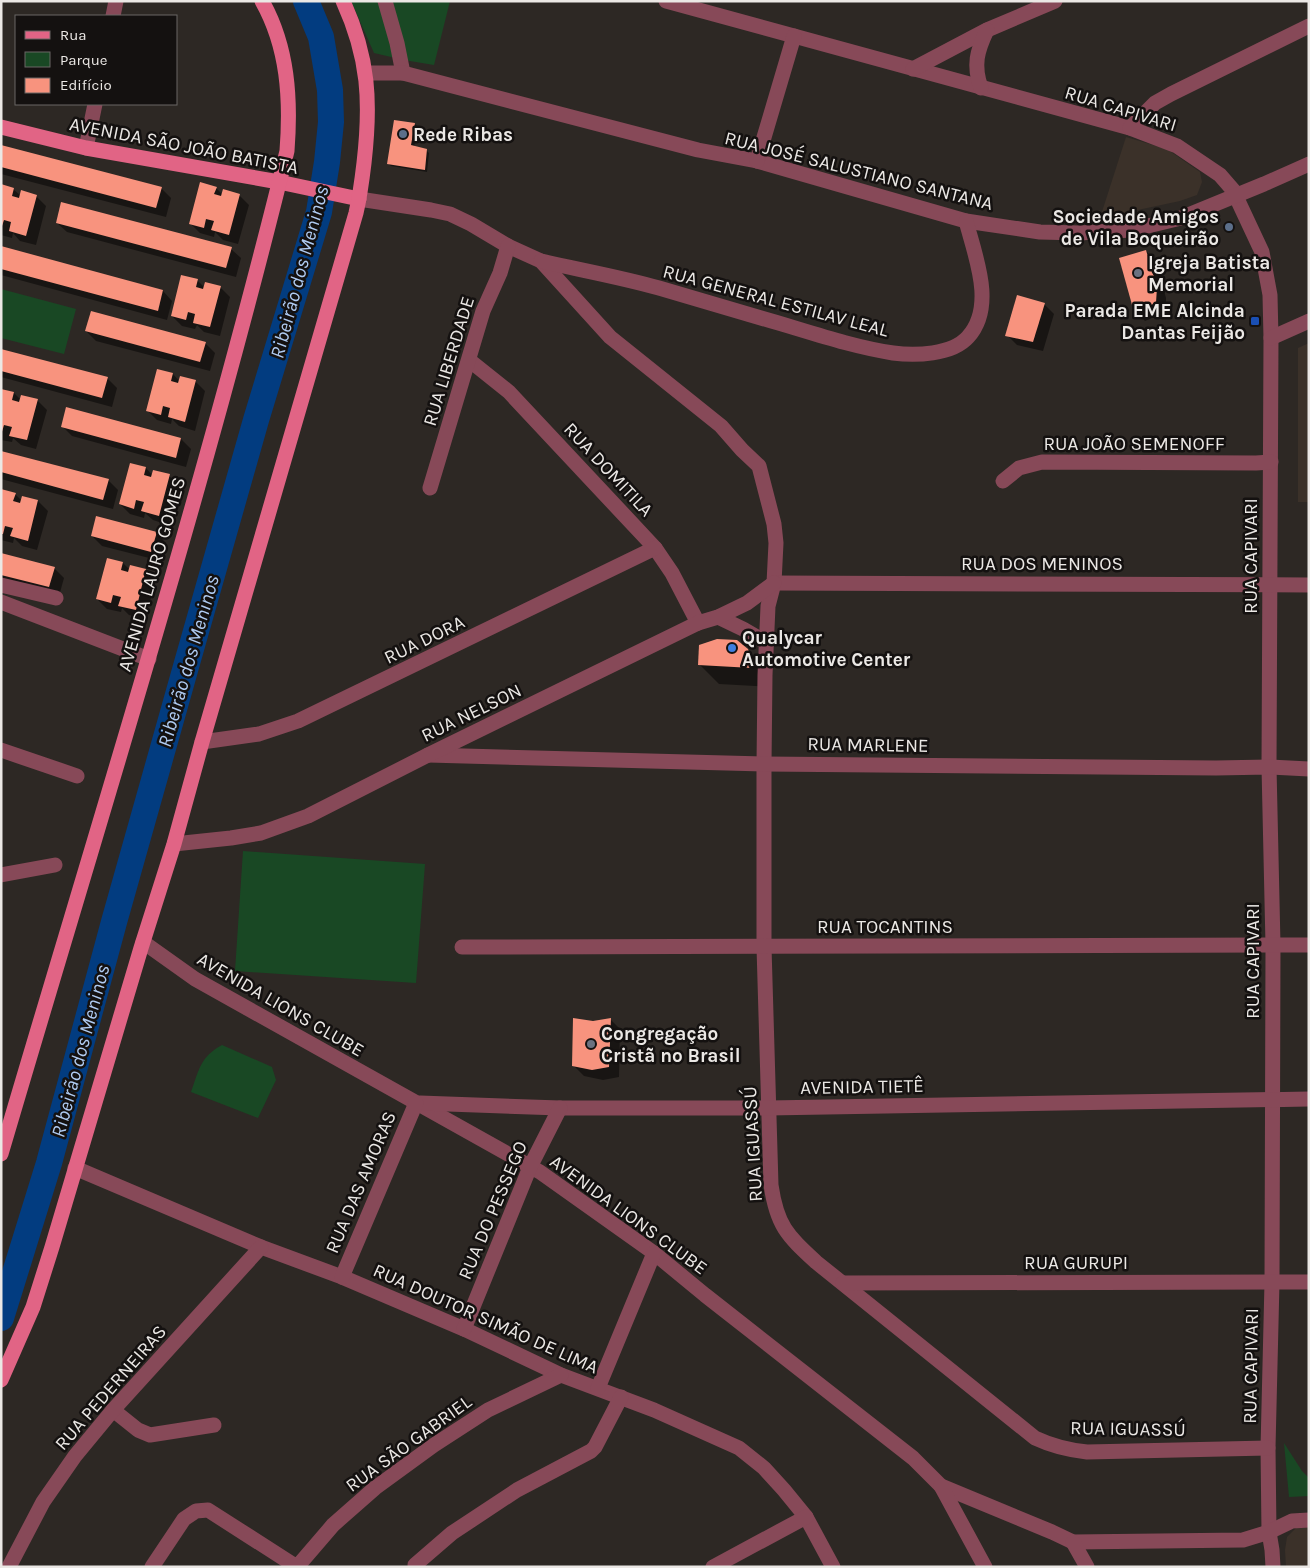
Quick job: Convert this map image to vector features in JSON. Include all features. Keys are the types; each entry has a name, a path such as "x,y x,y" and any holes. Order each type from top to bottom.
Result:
{"main road":[{"name":"AVENIDA LAURO GOMES","path":"1,1154 286,184 289,94 278,35 262,1"},
{"path":"1,1380 33,1307 142,942 174,844 352,198 368,119 366,73 350,16 343,1"},
{"name":"AVENIDA SÃO JOÃO BATISTA","path":"1,127 86,148 286,184 352,198"}],"street":[{"path":"113,15 116,1"},
{"path":"385,1 403,73"},
{"name":"RUA CAPIVARI","path":"666,1 1130,128 1177,146 1220,175 1233,190 1262,252 1270,294 1269,767 1273,944 1272,1282 1268,1448 1269,1532 1273,1567"},
{"path":"913,69 987,30 1055,1"},
{"path":"1130,128 1155,103 1309,26"},
{"path":"981,88 977,77 976,65 978,53 987,30"},
{"path":"757,161 794,36"},
{"name":"RUA JOSÉ SALUSTIANO SANTANA","path":"366,73 403,73 698,150 757,161 966,221 1040,232 1079,233 1131,230 1182,218 1309,164"},
{"path":"86,148 95,105"},
{"name":"RUA GENERAL ESTILAV LEAL","path":"352,198 450,214 508,246 541,260 660,288 860,346 894,353 937,352 957,345 968,337 978,321 982,310 981,287 978,267 966,221"},
{"name":"RUA LIBERDADE","path":"430,488 483,310 500,273 508,246"},
{"name":"RUA IGUASSÚ","path":"541,260 610,337 721,426 759,466 774,524 776,543 774,582 768,606 766,643 764,946 771,1185 774,1207 781,1223 792,1240 816,1262 1035,1438 1050,1445 1068,1450 1087,1452 1268,1448"},
{"path":"1270,338 1309,321"},
{"name":"RUA DOMITILA","path":"469,360 509,392 656,548 672,573 698,623"},
{"name":"RUA JOÃO SEMENOFF","path":"1003,481 1019,468 1042,462 1271,462"},
{"name":"RUA DORA","path":"202,742 259,734 298,721 656,548"},
{"name":"RUA DOS MENINOS","path":"774,582 1309,585"},
{"name":"RUA NELSON","path":"174,844 261,833 308,816 698,623 747,603 774,582"},
{"path":"1,585 56,598"},
{"path":"1,602 148,659"},
{"path":"718,616 743,628 766,643"},
{"path":"1,750 77,776"},
{"name":"RUA MARLENE","path":"428,755 764,764 1309,768"},
{"path":"1,875 55,865"},
{"name":"AVENIDA LIONS CLUBE","path":"142,942 195,979 540,1172 654,1253 713,1302 913,1458 940,1486 1073,1542"},
{"name":"RUA TOCANTINS","path":"462,947 1309,945"},
{"name":"AVENIDA TIETÊ","path":"416,1103 560,1108 768,1108 1309,1099"},
{"name":"RUA DAS AMORAS","path":"342,1277 416,1103"},
{"name":"RUA DO PESSEGO","path":"464,1329 530,1167 560,1108"},
{"name":"RUA DOUTOR SIMÃO DE LIMA","path":"75,1168 261,1247 342,1277 464,1329 561,1375 654,1410 738,1448 764,1468 806,1517 832,1567"},
{"name":"RUA PEDERNEIRAS","path":"8,1567 43,1502 75,1456 113,1410 261,1247"},
{"path":"598,1388 654,1253"},
{"name":"RUA GURUPI","path":"842,1283 1309,1282"},
{"name":"RUA SÃO GABRIEL","path":"297,1567 334,1525 375,1488 404,1466 488,1410 561,1375"},
{"path":"415,1565 452,1533 517,1490 591,1451 595,1447 621,1397"},
{"path":"113,1410 138,1430 150,1435 214,1425"},
{"path":"940,1486 985,1567"},
{"path":"152,1567 184,1519 196,1511 208,1510 297,1567"},
{"path":"713,1567 806,1517"},
{"path":"1087,1567 1073,1542 1244,1540 1269,1532 1292,1521 1309,1520"}],"shaded area":[{"path":"1126,137 1167,149 1200,172 1202,182 1197,195 1180,201 1100,218"},
{"path":"1309,343 1309,502 1298,502 1298,348"},
{"path":"1298,1526 1309,1526 1309,1567 1286,1567 1285,1550 1287,1537"}],"green space":[{"path":"351,1 450,1 434,65 374,53"},
{"path":"1,289 76,309 64,354 1,338"},
{"path":"243,851 425,864 416,983 235,971"},
{"path":"222,1045 272,1067 276,1080 258,1118 191,1092 201,1065 209,1054"},
{"path":"1284,1443 1302,1471 1309,1478 1309,1496 1289,1497"}],"building":[{"name":"Rede Ribas","path":"394,120 415,123 411,145 427,149 425,170 387,164"},
{"path":"1,145 162,187 156,208 1,167"},
{"path":"200,182 217,187 214,194 221,196 223,189 240,194 229,235 211,230 214,221 206,219 204,228 189,224"},
{"path":"1,184 14,188 12,196 19,198 21,190 37,195 26,236 9,231 11,222 4,220 1,229"},
{"path":"61,202 232,247 226,268 56,223"},
{"path":"1,246 163,290 158,311 1,269"},
{"name":"Igreja Batista Memorial","path":"1146,250 1157,287 1156,303 1134,312 1119,258"},
{"path":"181,275 198,279 196,287 203,289 205,282 221,286 210,327 193,323 195,314 188,312 186,320 171,316"},
{"path":"1017,295 1045,303 1033,342 1005,336"},
{"path":"91,311 206,342 200,362 85,331"},
{"path":"1,349 108,377 102,398 1,371"},
{"path":"157,369 173,373 171,381 178,383 180,376 196,380 185,422 168,417 170,408 163,406 161,415 146,411"},
{"path":"1,389 14,392 12,400 19,402 21,395 38,399 27,440 9,436 12,427 4,425 1,435"},
{"path":"66,407 181,438 176,458 61,427"},
{"path":"1,451 109,479 103,500 1,472"},
{"path":"130,463 146,467 144,475 151,477 153,470 170,474 159,516 141,511 144,502 136,500 134,509 119,504"},
{"path":"1,489 16,493 13,501 20,503 22,496 38,500 28,541 10,536 13,528 5,526 3,534 1,534"},
{"path":"96,516 157,532 151,552 91,536"},
{"path":"1,553 55,567 49,587 1,575"},
{"path":"107,558 123,562 121,570 128,572 130,565 146,569 136,610 118,606 121,597 113,595 111,603 96,599"},
{"path":"717,639 737,640 748,649 752,668 698,665 699,645"},
{"name":"Congregação Cristã no Brasil","path":"573,1018 593,1021 611,1018 609,1067 592,1070 572,1066"}],"waterway":[{"name":"Ribeirão dos Meninos","path":"1,1318 49,1163 187,663 256,420 319,212 331,122 330,90 321,37 306,1"}],"place":[{"name":"Rede Ribas","path":"403,134"},
{"name":"Sociedade Amigos de Vila Boqueirão","path":"1229,227"},
{"name":"Igreja Batista Memorial","path":"1138,273"},
{"name":"Parada EME Alcinda Dantas Feijão","path":"1255,321"},
{"name":"Qualycar Automotive Center","path":"732,648"},
{"name":"Congregação Cristã no Brasil","path":"591,1044"}]}
